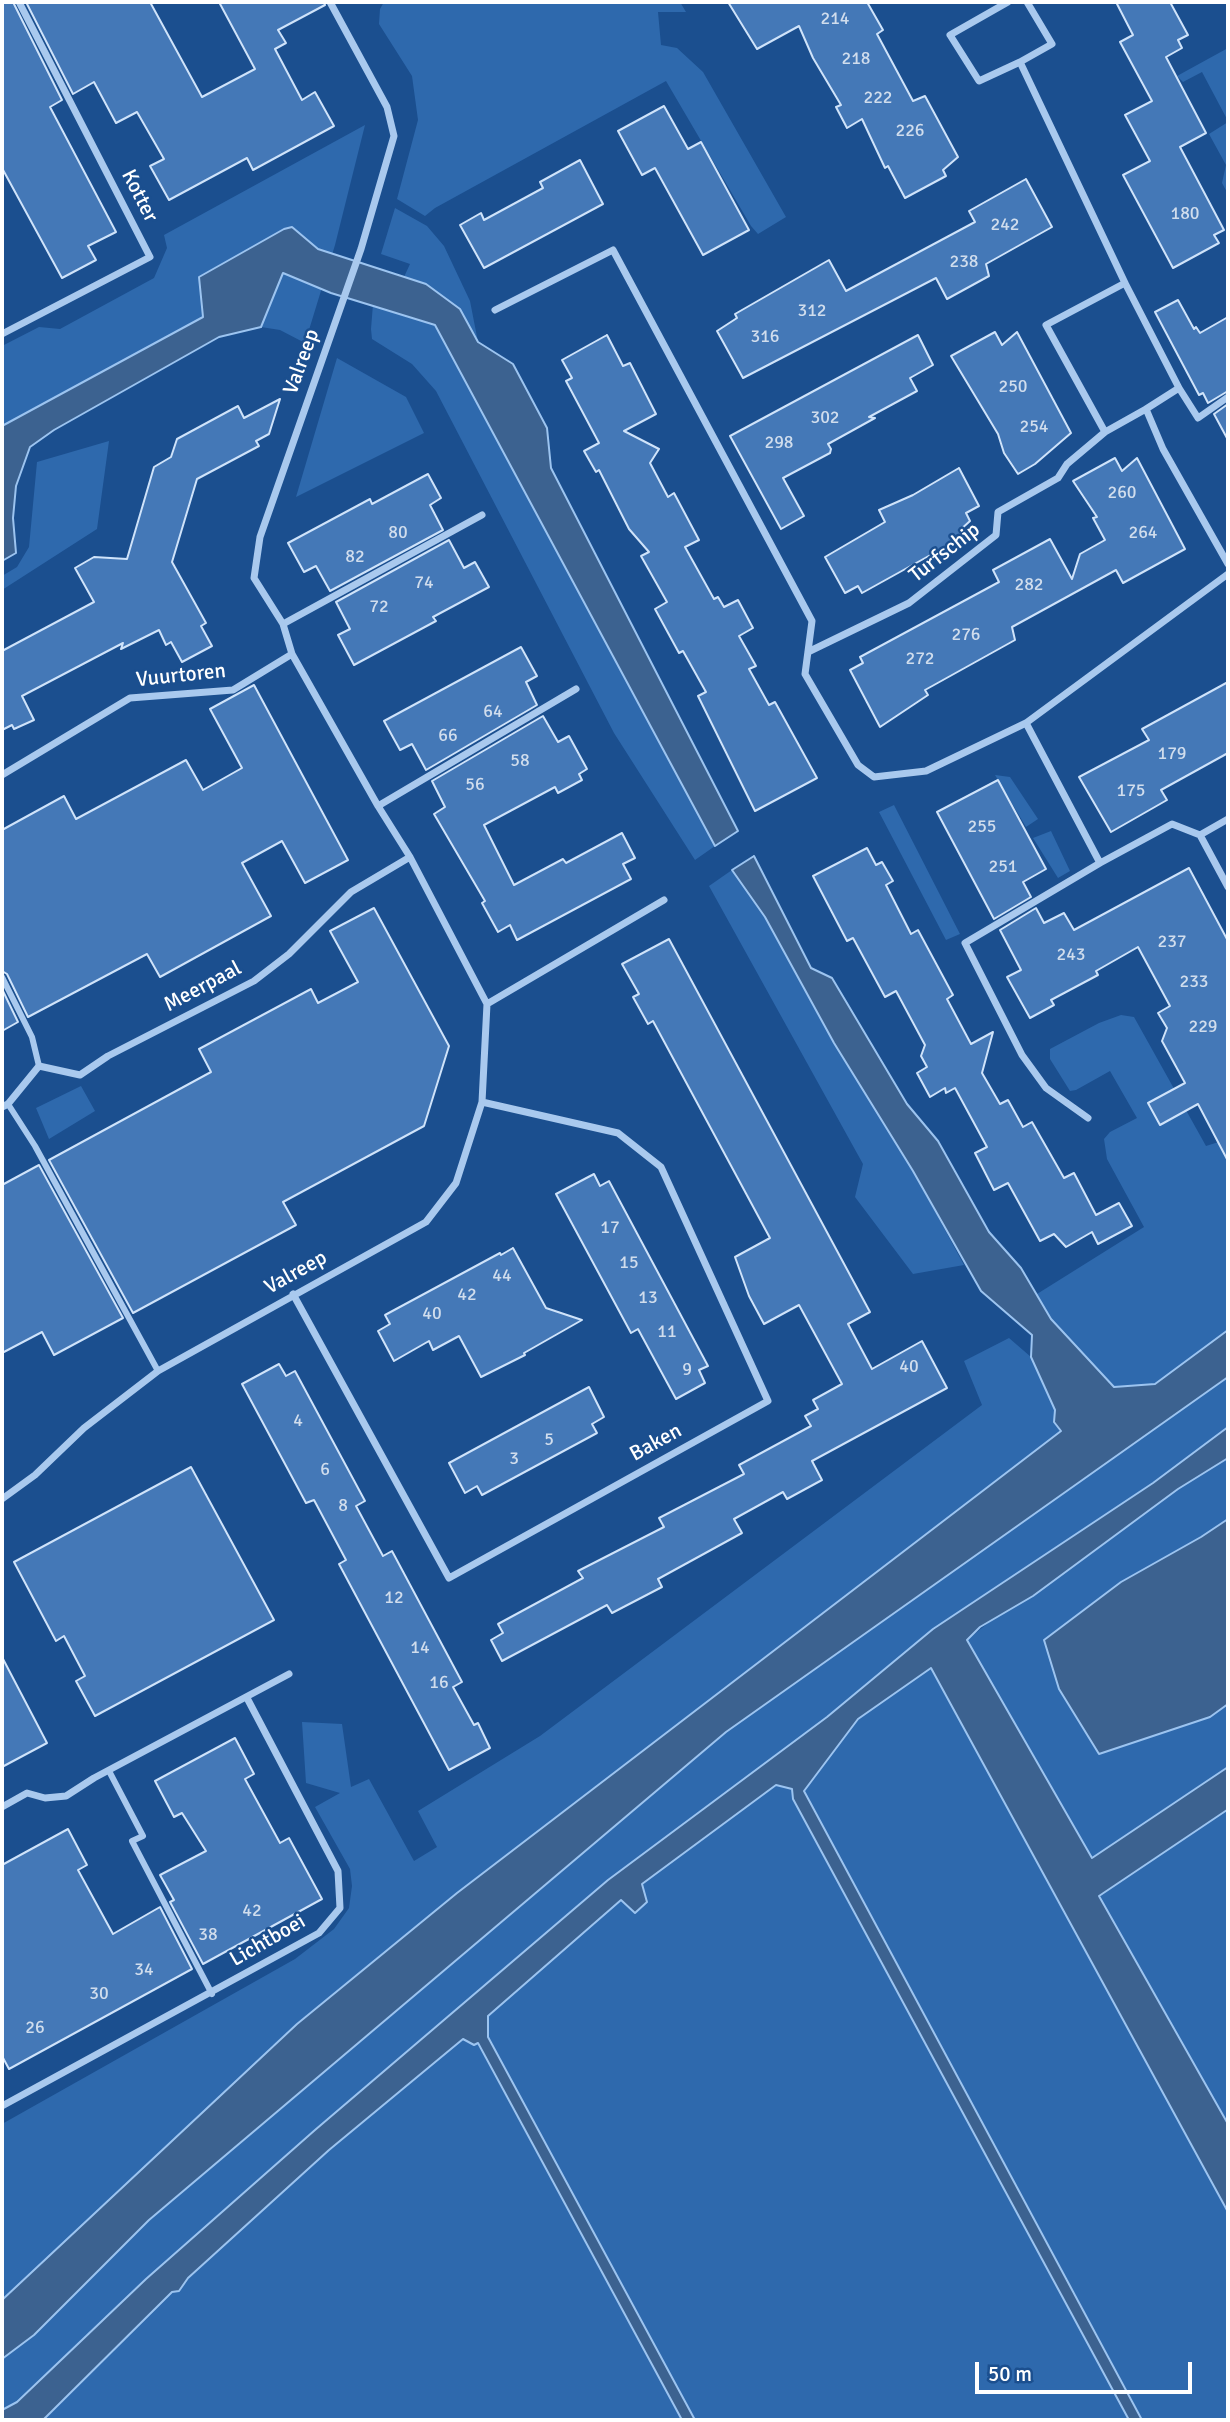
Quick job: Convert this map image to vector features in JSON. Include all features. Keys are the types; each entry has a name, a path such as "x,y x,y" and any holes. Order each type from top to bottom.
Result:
{"street":[{"name":"Kotter","path":"2,334 150,257 19,2"},
{"name":"Valreep","path":"2,1499 35,1475 84,1428 158,1371 426,1222 456,1183 482,1102 487,1004 410,857 292,654 282,624 254,578 260,537 360,249 394,136 387,107 330,2"},
{"path":"1008,2 950,35 979,80 1052,44 1027,2"},
{"path":"1020,62 1125,283 1179,388 1198,418 1228,397"},
{"path":"495,310 612,250 812,621 805,674 858,765 874,777 926,771 1026,723 1228,574"},
{"path":"1125,283 1046,325 1105,432 1179,388"},
{"path":"1146,409 1163,449 1228,565"},
{"name":"Turfschip","path":"808,652 909,603 996,535 998,512 1058,478 1067,464 1105,432"},
{"path":"282,624 482,516"},
{"name":"Vuurtoren","path":"2,775 130,698 233,690 292,654"},
{"path":"378,806 576,689"},
{"path":"1026,723 1100,863"},
{"path":"1200,835 1228,820"},
{"path":"1088,1118 1046,1088 1022,1055 965,943 1172,824 1200,835 1228,887"},
{"name":"Meerpaal","path":"39,1066 80,1075 108,1056 254,981 289,954 351,892 410,857"},
{"path":"487,1004 664,900"},
{"path":"2,976 32,1037 39,1066 5,1105 35,1146 158,1371"},
{"name":"Baken","path":"293,1294 449,1578 768,1401 661,1167 618,1133 482,1102"},
{"path":"2,1807 27,1793 45,1798 66,1796 289,1674"},
{"name":"Lichtboei","path":"2,2106 320,1933 340,1908 338,1871 247,1698"},
{"path":"109,1772 143,1836 132,1841 212,1994"}],"shaded area":[{"path":"384,2 680,2 686,12 658,12 661,45 677,48 703,72 786,217 758,234 666,81 425,216 397,199 418,120 412,76 379,24 380,9"},
{"path":"1228,48 1228,121 1202,72 1183,82 1177,76"},
{"path":"1228,122 1228,194 1222,183 1226,165 1209,134"},
{"path":"365,125 335,245 305,343 280,330 261,327 283,273 314,284 292,227 199,277 204,317 2,426 2,346 39,327 60,329 154,278 167,248 164,235"},
{"path":"395,208 427,226 444,246 470,301 478,342 460,309 426,284 404,277 410,264 381,254"},
{"path":"292,227 318,249 426,284 460,309 478,342 513,364 547,428 551,468 738,831 715,846 435,325 331,293 283,273 261,327 219,337 54,430 30,447 16,486 13,518 16,553 2,561 2,426 203,317 199,277"},
{"path":"373,304 435,325 449,347 715,846 695,860 614,733 436,391 412,364 372,339"},
{"path":"337,358 406,397 424,433 296,497"},
{"path":"109,441 97,529 2,590 2,576 17,567 29,547 37,462"},
{"path":"995,775 1010,777 1038,819 1026,827"},
{"path":"894,805 960,934 946,940 879,812"},
{"path":"1051,831 1070,871 1058,878 1033,838"},
{"path":"754,856 811,968 832,978 907,1104 938,1141 989,1232 1021,1268 1051,1319 1114,1387 1155,1384 1228,1330 1228,1377 726,1732 149,2220 34,2335 2,2359 2,2300 297,2024 457,1893 1061,1431 1054,1422 1055,1410 1031,1357 1032,1335 981,1291 913,1171 834,1043 765,917 732,870"},
{"path":"732,870 765,917 834,1043 913,1171 964,1265 913,1274 855,1197 863,1164 709,886"},
{"path":"1121,1015 1134,1017 1206,1146 1228,1139 1228,1331 1155,1384 1113,1387 1051,1319 1037,1294 1144,1227 1107,1159 1104,1139 1110,1132 1137,1118 1110,1071 1070,1091 1050,1059 1050,1049 1099,1023"},
{"path":"81,1086 95,1111 49,1139 36,1108"},
{"path":"1009,1338 1031,1357 1055,1410 1054,1422 1061,1431 457,1893 297,2023 2,2300 2,2124 295,1959 334,1929 349,1908 352,1886 350,1869 315,1807 340,1793 306,1783 302,1722 342,1724 351,1787 369,1779 414,1861 437,1847 418,1811 540,1736 982,1405 964,1361"},
{"path":"1228,1377 1228,1429 827,1717 17,2403 2,2410 2,2359 34,2335 148,2220 726,1732"},
{"path":"1228,1427 1228,1458 1178,1489 1033,1596 980,1627 967,1640 1092,1858 1228,1767 1228,1811 1099,1896 1228,2124 1228,2212 931,1668 858,1719 804,1791 1142,2420 1129,2420 793,1799 792,1789 776,1785 642,1884 647,1902 635,1913 621,1900 488,2016 488,2037 695,2420 682,2420 478,2043 474,2045 463,2039 329,2150 188,2278 179,2291 172,2292 43,2420 2,2420 2,2410 17,2402 146,2279 315,2130 608,1880 827,1717 933,1629 1153,1483"},
{"path":"1228,1458 1228,1519 1201,1537 1210,1717 1228,1704 1228,1767 1092,1859 967,1640 998,1615 1033,1596 1178,1489"},
{"path":"1228,1519 1228,1704 1210,1717 1099,1754 1059,1689 1044,1640 1121,1582"},
{"path":"931,1667 1228,2212 1228,2420 1143,2420 804,1791 858,1719"},
{"path":"776,1785 792,1789 793,1799 1129,2420 695,2420 488,2037 488,2016 621,1899 635,1913 647,1902 641,1885"},
{"path":"1227,1809 1228,1811 1228,2142 1099,1896"},
{"path":"462,2039 477,2043 682,2420 43,2420 172,2292 179,2291 188,2278 329,2150"}],"building":[{"path":"2,2 13,2 62,100 50,107 116,232 88,246 96,260 62,278 2,168"},
{"path":"26,2 150,2 202,97 255,69 219,2 324,2 325,5 278,30 286,43 275,49 302,100 315,92 334,126 253,170 247,158 169,200 150,166 164,159 137,112 116,123 94,82 73,94"},
{"path":"728,2 867,2 883,30 877,34 913,101 925,96 958,157 943,170 946,176 905,198 888,166 885,168 862,119 847,128 836,107 841,105 813,58 799,26 757,49"},
{"path":"1116,2 1170,2 1188,35 1178,40 1182,48 1166,57 1206,133 1180,147 1224,230 1214,235 1219,243 1173,268 1123,175 1150,161 1125,115 1152,101 1120,42 1133,35"},
{"path":"664,106 688,149 701,142 749,230 703,255 655,168 642,175 618,131"},
{"path":"580,160 603,204 484,268 460,225 481,213 484,220 543,188 540,182"},
{"path":"1026,179 1052,227 986,264 989,276 947,299 936,278 743,378 717,331 737,318 735,314 829,260 846,291 975,222 969,211"},
{"path":"1178,300 1194,329 1196,327 1200,333 1228,317 1228,391 1208,403 1203,393 1199,395 1155,312"},
{"path":"995,332 1002,345 1017,332 1071,433 1035,464 1018,474 1004,453 998,434 951,356"},
{"path":"607,335 623,366 630,363 656,414 624,431 659,449 650,463 668,497 674,493 699,540 685,547 714,599 718,597 724,607 738,600 753,628 739,636 756,666 749,669 769,705 775,702 817,778 755,811 698,696 706,692 683,651 679,653 655,609 667,602 641,556 649,552 629,529 599,470 596,472 584,451 599,443 566,381 572,378 562,360"},
{"path":"918,335 933,365 910,378 917,391 869,417 875,418 828,444 830,453 783,478 804,516 781,529 730,436"},
{"path":"280,399 269,434 256,441 259,446 197,479 172,562 206,623 201,626 212,646 182,662 171,642 166,645 159,630 121,649 123,643 22,696 34,720 14,729 12,725 2,730 2,651 94,602 75,568 94,557 127,559 154,467 171,457 177,439 238,406 244,418"},
{"path":"1228,404 1228,440 1214,414"},
{"path":"1115,458 1122,471 1137,458 1185,549 1123,583 1116,570 1012,627 1015,640 925,690 928,695 880,727 850,670 863,663 860,657 999,582 993,570 1050,539 1072,579 1080,554 1105,540 1093,518 1097,517 1073,481"},
{"path":"959,468 979,506 966,513 970,521 959,531 963,537 862,593 858,586 845,593 825,557 885,522 879,510 913,495"},
{"path":"428,474 441,498 430,505 443,530 330,591 316,566 304,572 288,543 370,499 372,504"},
{"path":"449,540 464,568 475,562 489,587 433,617 436,621 354,665 338,635 350,629 336,602"},
{"path":"521,647 537,676 526,682 537,705 426,770 412,744 400,750 384,721"},
{"path":"1228,682 1228,753 1161,790 1167,800 1111,832 1079,777 1149,740 1142,729"},
{"path":"254,685 348,860 305,883 282,841 242,863 271,916 160,977 147,954 28,1017 7,974 2,971 2,830 64,796 76,819 186,760 203,790 242,768 210,709"},
{"path":"543,716 558,742 569,736 587,769 579,774 582,780 558,793 555,787 484,825 514,885 563,859 566,863 622,833 635,858 623,864 631,879 517,940 510,925 498,932 482,903 485,901 434,814 445,807 432,781"},
{"path":"998,780 1046,869 1023,882 1031,897 994,919 937,812"},
{"path":"867,848 876,865 882,862 893,881 886,885 911,934 918,930 953,995 947,999 971,1044 993,1032 982,1073 1000,1104 1008,1100 1023,1127 1032,1122 1064,1178 1074,1173 1096,1215 1119,1203 1132,1226 1098,1244 1092,1232 1066,1247 1054,1234 1040,1241 1008,1183 994,1190 975,1153 987,1147 955,1088 946,1093 945,1088 930,1097 917,1073 927,1067 921,1056 925,1045 896,991 885,997 853,938 847,941 813,876"},
{"path":"1189,868 1228,941 1228,1161 1198,1104 1160,1125 1148,1103 1185,1083 1162,1041 1167,1028 1158,1013 1170,1006 1138,947 1096,971 1098,975 1051,1000 1054,1005 1030,1018 1007,977 1021,970 1000,930 1036,908 1044,923 1064,913 1074,930"},
{"path":"374,908 449,1046 424,1126 283,1202 296,1225 133,1313 49,1160 211,1072 199,1049 311,989 318,1003 358,982 330,931"},
{"path":"669,939 870,1312 848,1324 872,1369 922,1341 947,1388 812,1461 822,1480 787,1499 783,1492 734,1519 742,1533 658,1579 662,1587 612,1613 607,1605 502,1661 491,1640 503,1633 498,1624 583,1578 578,1571 664,1527 659,1518 744,1474 739,1465 811,1426 805,1416 818,1409 813,1400 842,1384 799,1305 764,1324 749,1296 735,1257 770,1238 653,1021 648,1024 633,997 639,994 622,964"},
{"path":"2,989 18,1022 2,1031"},
{"path":"39,1165 123,1318 54,1355 42,1332 2,1353 2,1185"},
{"path":"594,1174 600,1186 609,1181 708,1366 699,1370 705,1383 676,1399 638,1329 631,1333 556,1194"},
{"path":"513,1248 546,1308 582,1320 524,1353 525,1355 481,1377 459,1336 433,1350 429,1341 394,1361 378,1331 390,1324 385,1315"},
{"path":"279,1364 286,1376 295,1371 365,1501 356,1506 383,1556 392,1551 462,1682 453,1687 474,1725 478,1723 490,1748 449,1770 339,1564 346,1560 314,1500 306,1503 242,1384"},
{"path":"589,1387 604,1417 592,1424 597,1433 482,1495 477,1486 465,1493 449,1463"},
{"path":"191,1467 274,1620 95,1716 76,1681 85,1676 64,1636 56,1641 14,1562"},
{"path":"2,1657 47,1743 2,1767"},
{"path":"235,1738 254,1774 245,1779 280,1843 289,1838 322,1899 203,1964 170,1902 174,1900 160,1875 206,1851 182,1813 174,1817 155,1781"},
{"path":"68,1829 87,1865 78,1870 113,1934 160,1907 192,1969 9,2069 2,2056 2,1865"}]}
